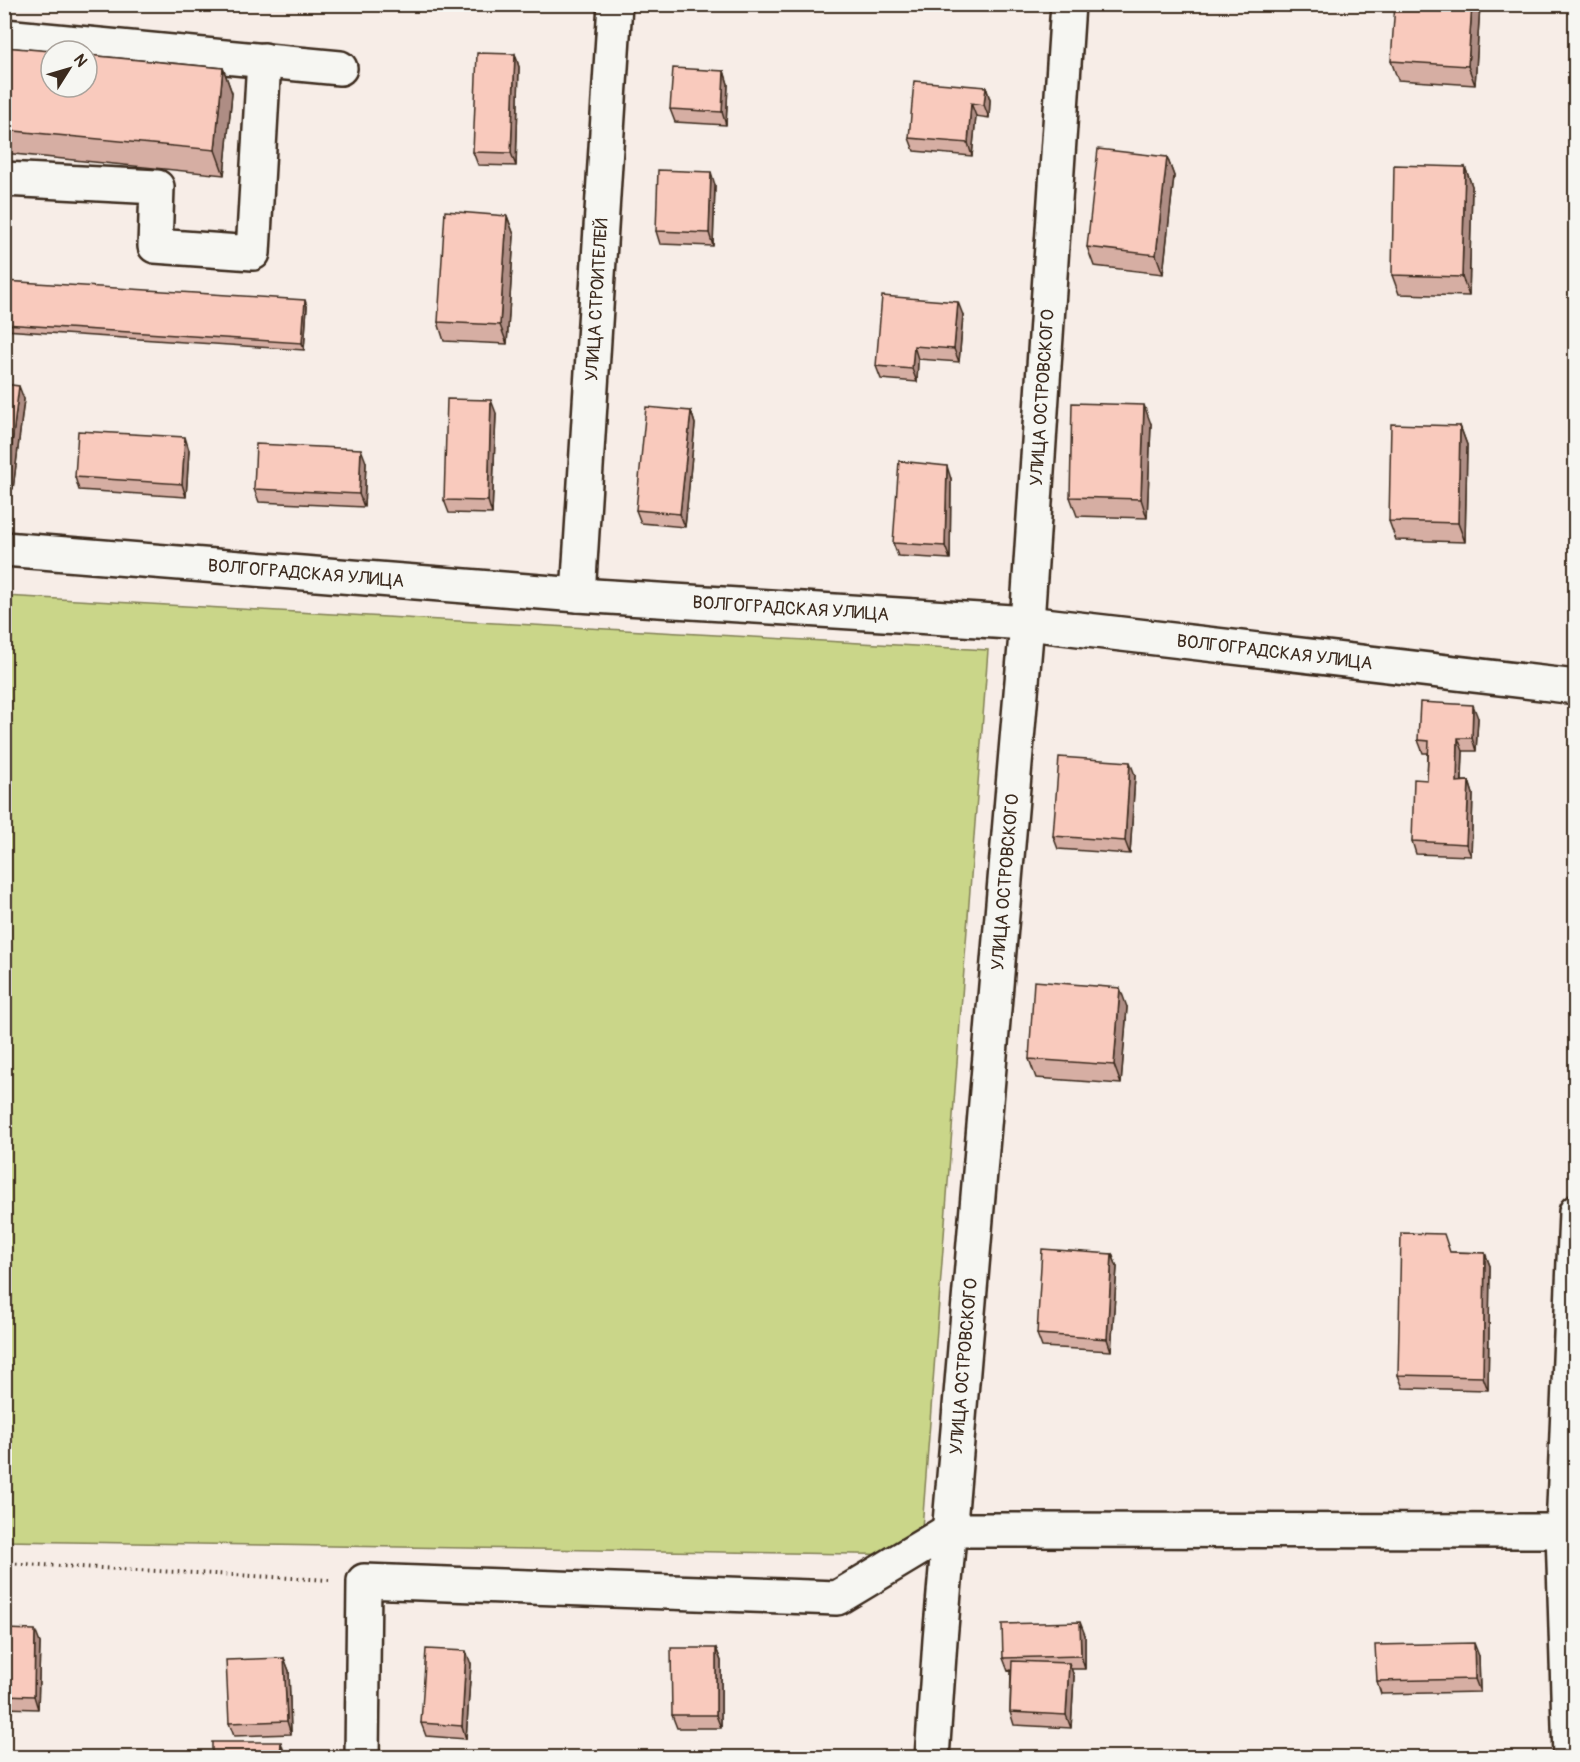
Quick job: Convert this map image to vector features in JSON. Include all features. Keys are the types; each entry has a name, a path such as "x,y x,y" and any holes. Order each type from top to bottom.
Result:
{"street":[{"name":"УЛИЦА СТРОИТЕЛЕЙ","path":"578,595 615,4"},
{"name":"УЛИЦА ОСТРОВСКОГО","path":"932,1758 940,1640 1027,623 1068,4"},
{"path":"4,36 340,68"},
{"path":"4,179 157,187 155,246 253,253 264,60"},
{"name":"ВОЛГОГРАДСКАЯ УЛИЦА","path":"4,549 578,595 1027,623 1575,687"},
{"path":"1570,1758 1569,1531 1575,1212"},
{"path":"362,1758 364,1581 837,1598 950,1530 1569,1531"}],"path":[{"path":"4,1563 364,1581"}],"green space":[{"path":"4,596 988,650 920,1555 5,1541"}],"building":[{"path":"1395,4 1472,4 1468,66 1391,61"},
{"path":"4,47 39,50 39,99 99,99 99,56 223,68 215,150 4,130"},
{"path":"477,53 515,54 511,153 473,152"},
{"path":"673,68 724,71 722,112 670,109"},
{"path":"914,81 986,87 984,105 971,103 968,143 909,138"},
{"path":"1098,149 1167,157 1156,255 1087,247"},
{"path":"1394,165 1465,167 1462,277 1392,275"},
{"path":"658,170 711,172 709,233 656,231"},
{"path":"445,211 507,216 500,325 438,322"},
{"path":"4,281 305,300 302,343 4,324"},
{"path":"882,296 958,302 954,349 914,346 912,369 876,366"},
{"path":"4,384 19,386 8,476 4,476"},
{"path":"447,399 491,400 488,501 444,500"},
{"path":"1072,403 1144,405 1141,499 1070,497"},
{"path":"646,407 691,411 680,514 636,510"},
{"path":"1391,424 1460,426 1458,523 1389,521"},
{"path":"78,431 185,437 182,484 75,477"},
{"path":"256,444 361,449 359,494 254,489"},
{"path":"899,461 947,466 945,546 893,543"},
{"path":"1420,702 1473,705 1472,738 1458,738 1457,782 1469,781 1466,844 1412,841 1414,779 1427,780 1429,741 1418,740"},
{"path":"1059,757 1130,762 1125,841 1053,836"},
{"path":"1034,981 1120,988 1114,1065 1029,1059"},
{"path":"1401,1233 1444,1234 1450,1252 1485,1253 1483,1377 1398,1375"},
{"path":"1042,1249 1112,1254 1107,1339 1037,1334"},
{"path":"1080,1622 1081,1656 1003,1658 1002,1624"},
{"path":"4,1629 35,1630 34,1696 4,1695"},
{"path":"1474,1643 1475,1679 1377,1681 1375,1645"},
{"path":"671,1648 716,1648 716,1715 672,1715"},
{"path":"426,1649 466,1651 462,1726 421,1723"},
{"path":"284,1658 287,1721 229,1723 226,1660"},
{"path":"1012,1661 1069,1663 1066,1715 1010,1712"},
{"path":"212,1742 281,1742 280,1758 212,1758"},
{"path":"4,1751 26,1753 25,1758 4,1758"}]}
